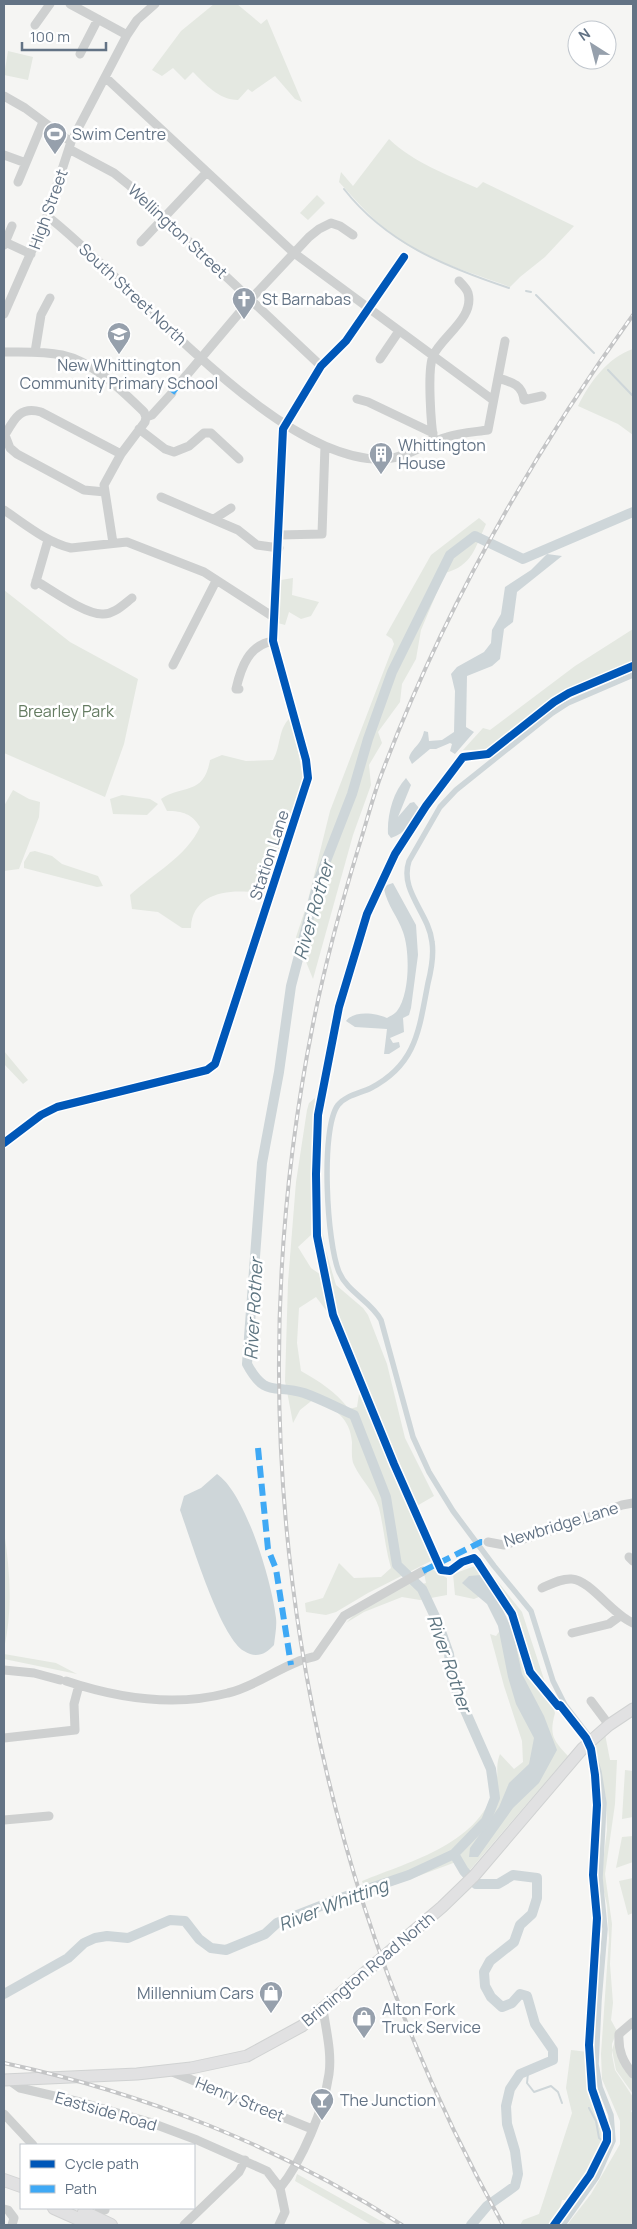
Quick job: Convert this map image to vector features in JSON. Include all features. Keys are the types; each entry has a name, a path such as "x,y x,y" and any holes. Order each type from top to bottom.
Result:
{"highway":[{"path":"4,2180 20,2186"},
{"path":"4,2190 20,2195"},
{"path":"56,2209 92,2225"},
{"path":"76,2209 111,2225"}],"main road":[{"name":"Brimington Road North","path":"6,2080 137,2074 247,2056 302,2026 408,1938 474,1876 587,1744 609,1725 633,1709"}],"street":[{"path":"36,25 50,4"},
{"name":"High Street","path":"4,314 47,216 70,145 127,35 137,20 155,4"},
{"path":"76,5 98,20 127,35"},
{"path":"80,54 98,20"},
{"path":"105,77 294,253 493,400 505,341"},
{"name":"Wellington Street","path":"4,96 26,108 70,145 114,174 164,218 322,366"},
{"path":"18,182 43,122"},
{"path":"4,155 26,163"},
{"path":"141,242 206,173"},
{"name":"South Street North","path":"47,216 231,384 286,424 325,446 347,453 385,459 399,457 433,438 488,430 493,400"},
{"path":"180,383 200,356 250,299 319,229 331,223 340,226 353,235"},
{"path":"12,226 4,243 31,254"},
{"path":"286,424 322,366 346,341 404,257"},
{"path":"433,438 430,380 432,356 462,318 468,304 468,292 459,280"},
{"path":"35,352 41,315 50,298"},
{"path":"380,359 399,331"},
{"path":"4,352 35,352 63,355 88,365 141,408 146,417"},
{"path":"498,378 519,386 523,392 524,400 542,396"},
{"path":"113,543 104,485 108,474 146,417 152,415 172,393"},
{"path":"357,399 368,402 433,438"},
{"path":"105,492 84,490 17,454 10,448 5,435 16,416 23,411 32,410 41,412 121,454"},
{"name":"Station Lane","path":"4,1143 42,1115 57,1107 207,1070 215,1064 308,778 306,760 273,641 280,535 283,429 286,424"},
{"path":"139,429 165,449 174,452 189,446 204,433 211,433 239,459"},
{"path":"280,535 322,534 325,446"},
{"path":"162,497 238,530 258,545 279,548"},
{"path":"214,520 231,508"},
{"path":"4,510 48,540 71,548 127,542 204,572 275,618"},
{"path":"48,540 35,584 88,611 102,615 117,610 132,598"},
{"path":"173,666 216,581"},
{"path":"239,689 236,689 240,672 256,646 273,641"},
{"name":"Newbridge Lane","path":"488,1542 504,1545 622,1505 633,1504"},
{"path":"4,1670 49,1680 63,1680 92,1690 149,1699 179,1699 230,1693 259,1682 299,1661 316,1656 344,1616 423,1571"},
{"path":"542,1588 554,1578 573,1578 579,1580 603,1599 620,1616 633,1622"},
{"path":"572,1632 609,1624 620,1616"},
{"path":"583,1620 586,1630"},
{"path":"4,1738 75,1730 74,1704 78,1685"},
{"path":"591,1701 609,1725"},
{"path":"4,1820 49,1816"},
{"path":"279,2225 285,2212 280,2188 291,2174 312,2128 329,2074 329,2049 323,2008"},
{"path":"633,2022 619,2034 619,2045 621,2056 633,2074"},
{"name":"Henry Street","path":"167,2070 312,2128"},
{"name":"Eastside Road","path":"6,2080 20,2088 80,2102 150,2122 245,2160 267,2171 280,2188"},
{"path":"4,2114 32,2144"},
{"path":"184,2225 239,2172 245,2160"},
{"path":"4,2209 12,2214 13,2224"}],"green space":[{"path":"214,4 237,4 261,24 267,19 302,102 295,99 275,76 252,92 248,89 238,100 219,94 193,72 185,80 173,68 162,76 152,70 181,31"},
{"path":"8,51 33,57 28,80 4,75"},
{"path":"389,139 409,155 442,173 477,188 483,182 574,226 545,257 510,287 425,255 403,243 383,227 364,210 339,182 341,172 353,186"},
{"path":"317,195 325,203 308,220 300,213"},
{"path":"633,349 633,435 618,424 578,406 600,372 615,358"},
{"path":"479,518 486,524 472,555 461,566 445,573 421,630 416,659 402,684 400,702 378,732 382,743 369,765 371,785 353,835 313,979 296,937 307,904 330,811 394,644 392,639 386,635 431,555"},
{"path":"293,578 292,595 319,602 311,616 301,619 289,612 285,625 278,623 281,580"},
{"name":"Brearley Park","path":"4,590 70,642 138,679 124,744 105,797 4,753"},
{"path":"633,629 633,664 570,691 553,701 487,750 463,750 483,728 490,730 575,666"},
{"path":"289,719 293,725 303,777 268,888 262,894 227,892 207,899 199,906 193,916 191,928 182,928 158,912 132,909 130,895 178,856 194,838 200,827 194,819 186,814 167,811 161,799 169,794 198,784 207,771 210,760 222,755 246,761 273,760 281,733"},
{"path":"13,790 29,799 40,802 39,817 19,869 4,871 4,806"},
{"path":"122,795 150,799 158,804 147,815 113,814 110,799"},
{"path":"35,851 52,856 62,864 98,876 103,886 97,887 24,868 24,862 30,852"},
{"path":"4,1051 28,1080 23,1084 4,1064"},
{"path":"315,1098 311,1235 298,1247 311,1268 321,1275 329,1314 316,1297 299,1308 297,1343 301,1371 327,1387 349,1409 357,1407 359,1394 396,1475 431,1561 368,1593 336,1612 326,1615 306,1612 305,1603 323,1598 339,1563 354,1578 381,1577 391,1568 379,1508 374,1496 353,1463 351,1434 345,1420 335,1410 315,1398 300,1410 293,1423 285,1381 288,1282 296,1182 307,1110 309,1103"},
{"path":"318,1225 322,1226 325,1248 336,1285 363,1308 368,1315 387,1364 405,1438 434,1496 415,1507 345,1341 336,1314"},
{"path":"4,1531 8,1561 10,1605 4,1649"},
{"path":"483,1563 522,1612 555,1713 552,1727 554,1737 568,1756 470,1870 456,1862 367,1895 362,1881 402,1866 442,1847 461,1835 476,1821 489,1804 496,1783 500,1754 514,1769 523,1762 522,1741 490,1634 496,1636 516,1619 498,1589 474,1599 455,1595 453,1574"},
{"path":"432,1569 447,1578 447,1595 420,1600 402,1597 364,1612 346,1623 356,1613 410,1581 415,1586 426,1583 424,1573"},
{"path":"4,1654 56,1663 77,1674 4,1659"},
{"path":"605,1734 610,1760 617,1760 615,1804 605,1874 612,1924 610,1964 613,2003 611,2020 617,2031 612,2044 612,2055 615,2070 633,2097 633,2109 631,2111 633,2114 633,2224 567,2225 591,2194 620,2144 620,2121 602,2079 601,2054 609,1938 607,1905 601,1879 607,1830 606,1798 593,1746"},
{"path":"625,1770 633,1771 633,1817 622,1819"},
{"path":"633,1836 633,1862 616,1868 622,1837"},
{"path":"633,1878 633,1913 628,1915 619,1881"},
{"path":"616,2038 633,2076 633,2094 616,2070 612,2050"},
{"path":"571,2050 588,2052 590,2089 605,2131 604,2138 587,2175 569,2200 562,2200 558,2216 552,2225 520,2225 523,2220 539,2214 572,2113 566,2088"},
{"path":"297,2174 388,2225 372,2225 295,2181"}],"shaded area":[{"path":"547,554 562,556 517,592 513,622 504,629 500,659 492,666 467,676 466,727 474,732 455,754 450,751 452,744 450,743 436,749 430,749 412,764 409,758 421,740 424,731 428,732 429,741 442,740 454,732 455,691 451,674 457,667 484,652 491,643 492,630 501,614 505,587 531,570"},
{"path":"406,778 411,785 398,817 410,803 414,802 419,808 408,826 391,838 388,834 390,812 394,797"},
{"path":"393,883 416,925 418,955 411,1008 409,1015 403,1018 404,1032 390,1038 393,1043 399,1042 400,1047 389,1054 384,1054 387,1029 355,1027 346,1021 354,1015 360,1014 371,1014 387,1018 396,1012 401,1004 408,972 408,961 403,932 384,889 387,885"},
{"path":"217,1474 228,1484 247,1519 256,1540 274,1602 276,1624 274,1645 268,1651 257,1655 244,1651 225,1627 207,1586 180,1510 184,1496 201,1488"},
{"path":"481,1575 499,1601 513,1632 522,1674 544,1716 557,1750 539,1783 513,1808 478,1857 469,1857 470,1848 499,1807 509,1783 529,1764 534,1738 516,1704 508,1677 498,1626 487,1604 462,1583 469,1576"}],"waterway":[{"path":"344,189 361,208 398,239 440,262 509,288"},
{"path":"526,291 531,292"},
{"path":"536,295 594,353"},
{"path":"608,370 632,395"},
{"name":"River Rother","path":"471,2225 487,2206 515,2186 518,2174 515,2151 507,2124 506,2106 510,2089 520,2074 553,2060 553,2050 535,2024 527,1996 520,1994 512,2003 502,2007 491,1997 485,1986 484,1972 490,1961 514,1942 520,1925 532,1914 537,1898 537,1878 513,1875 498,1884 476,1884 464,1871 454,1854 486,1821 495,1798 491,1769 453,1683 449,1654 438,1623 422,1589 397,1565 386,1497 354,1415 304,1393 265,1386 253,1375 247,1364 262,1163 279,1072 291,986 319,879 352,794 368,739 392,672 450,555 475,536 523,559 633,512"},
{"path":"563,2225 597,2177 613,2141 611,2115 600,2087 596,2064 605,1929 600,1878 604,1803 599,1772 588,1735 565,1705 553,1681 531,1611 453,1511 429,1472 413,1437 381,1320 371,1307 348,1286 339,1272 331,1237 327,1161 332,1118 338,1105 349,1097 371,1088 398,1068 407,1056 418,1030 431,968 433,947 430,931 411,892 407,872 409,861 440,807 456,790 551,714 568,703 633,675"},
{"name":"River Whitting","path":"4,1994 68,1958 84,1943 95,1938 107,1936 128,1938 170,1920 185,1921 199,1939 211,1948 226,1950 265,1934 277,1923 341,1898 409,1875 454,1854"},
{"path":"528,2073 527,2083 534,2092 551,2086 558,2092 562,2103"},
{"path":"589,2108 596,2121 599,2138 611,2147"}],"railway":[{"path":"503,2225 433,2085 376,1940 332,1792 301,1641 283,1488 279,1334 289,1179 313,1024 328,957 374,795 404,717 460,596 524,480 595,369 633,315"},
{"path":"4,2063 108,2090 210,2126 260,2147 308,2171 402,2225"}],"marked path":[{"path":"172,393 180,383"},
{"path":"258,1448 268,1549 276,1569 291,1665"},
{"path":"423,1571 481,1542 488,1542"}],"cycle path":[{"path":"4,1143 41,1115 57,1107 207,1070 215,1064 308,778 306,760 273,641 283,429 321,366 346,341 404,257"},
{"path":"554,2225 590,2175 607,2141 607,2132 592,2089 589,2045 597,1918 593,1875 597,1805 591,1749 586,1738 560,1705 558,1706 530,1672 512,1614 477,1561 474,1558 462,1562 450,1571 441,1570 394,1464 333,1315 317,1236 316,1174 318,1115 339,1007 367,914 395,854 426,806 463,757 488,754 554,702 569,693 633,666"}],"place":[{"name":"Swim Centre","path":"55,155"},
{"name":"St Barnabas","path":"244,320"},
{"name":"New Whittington Community Primary School","path":"119,355"},
{"name":"Whittington House","path":"381,475"},
{"name":"Millennium Cars","path":"271,2014"},
{"name":"Alton Fork Truck Service","path":"364,2039"},
{"name":"The Junction","path":"322,2121"}]}
